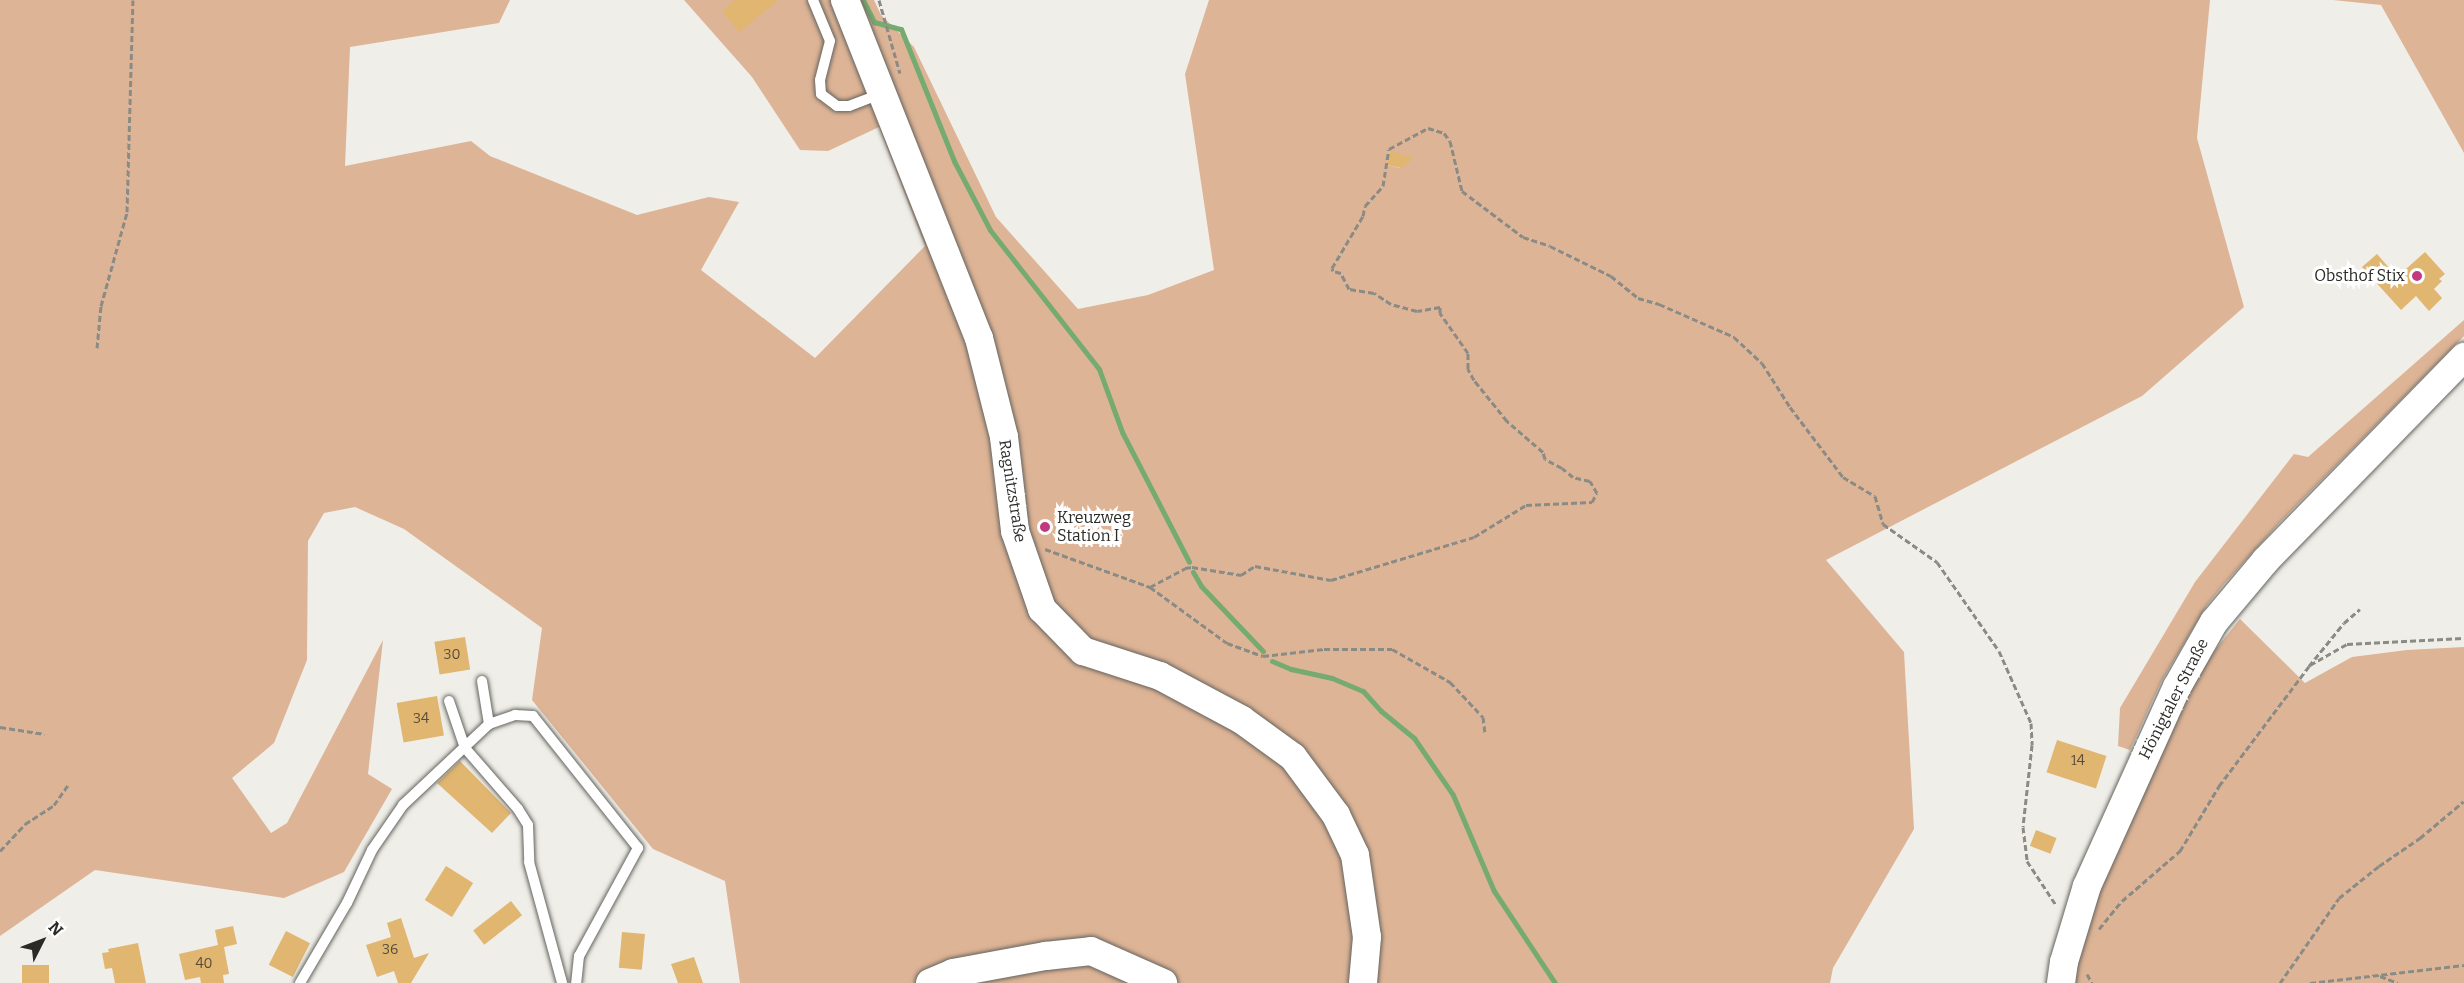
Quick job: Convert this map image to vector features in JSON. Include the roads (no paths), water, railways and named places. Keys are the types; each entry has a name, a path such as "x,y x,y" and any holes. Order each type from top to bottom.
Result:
{"main road":[{"name":"Ragnitzstraße","path":"845,0 980,338 1004,437 1015,531 1042,609 1083,651 1160,676 1242,720 1293,757 1336,815 1355,855 1367,936 1363,983"},
{"name":"Hönigtaler Straße","path":"2073,977 2064,962 2087,886 2177,687 2214,622 2266,560 2464,357"},
{"path":"930,983 953,973 1046,956 1091,951 1163,983"}],"lane":[{"path":"813,0 830,42 820,80 820,94 837,106 849,106 882,94"},
{"path":"482,681 489,724"},
{"path":"449,700 465,748 518,809 528,825 529,862 562,983"},
{"path":"300,983 347,903 372,850 403,805 489,724 515,715 533,716 638,848 579,956 576,983"}],"waterway":[{"path":"863,0 874,22 901,29 954,161 990,230 1099,369 1122,432 1189,562"},
{"path":"1193,572 1201,586 1263,651"},
{"path":"1272,661 1291,669 1332,678 1363,691 1381,711 1414,738 1453,795 1494,891 1555,983"}],"place":[{"name":"Obsthof Stix","path":"2417,276"},
{"name":"Kreuzweg Station I","path":"1045,527"}]}
